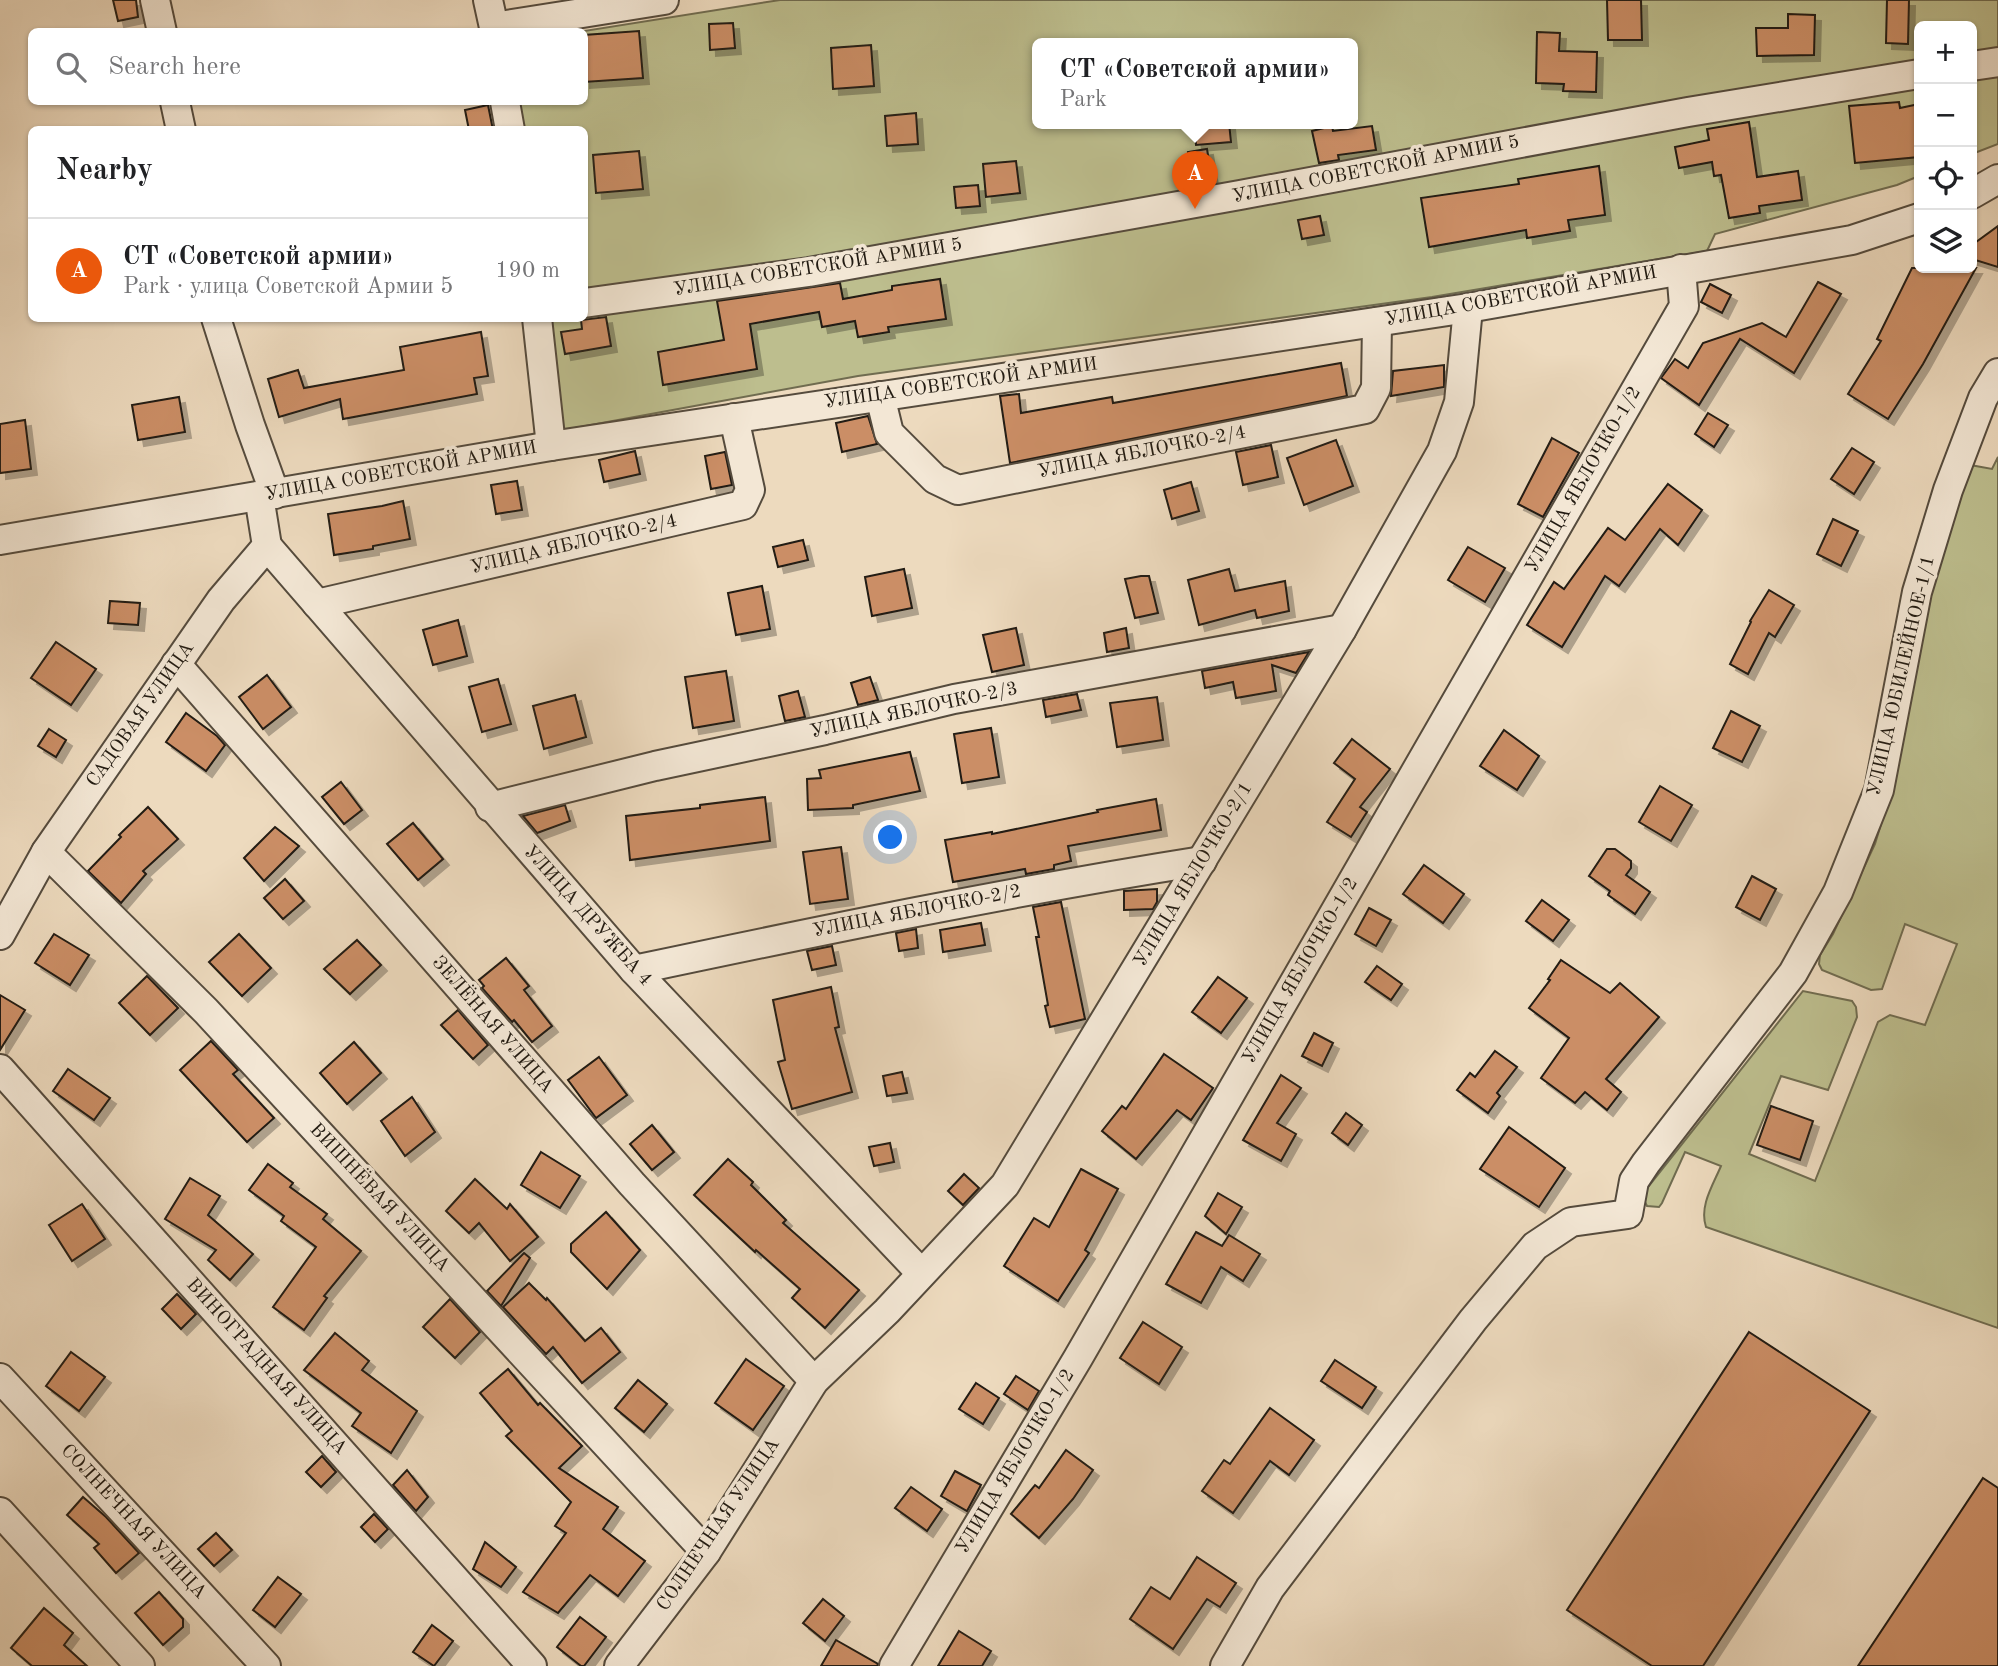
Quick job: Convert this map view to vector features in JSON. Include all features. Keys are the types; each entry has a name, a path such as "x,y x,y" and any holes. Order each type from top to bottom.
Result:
{"street":[{"path":"155,0 161,28"},
{"path":"492,19 664,0"},
{"path":"1977,65 1998,62"},
{"name":"УЛИЦА СОВЕТСКОЙ АРМИИ 5","path":"588,302 823,270 1688,112 1914,75"},
{"path":"176,105 180,126"},
{"path":"506,105 509,126"},
{"path":"1977,191 1998,179"},
{"name":"УЛИЦА СОВЕТСКОЙ АРМИИ","path":"0,540 551,446 1468,308 1852,240 1914,220"},
{"name":"УЛИЦА ЯБЛОЧКО-1/2","path":"894,1666 1078,1358 1684,306 1681,269"},
{"name":"УЛИЦА ЯБЛОЧКО-2/1","path":"814,1381 887,1311 1005,1185 1342,629 1442,451 1459,402 1468,308"},
{"path":"217,322 250,425 267,495 267,546"},
{"path":"537,322 551,446"},
{"name":"УЛИЦА ЯБЛОЧКО-2/4","path":"880,396 889,433 935,479 958,490 1365,409 1376,388 1377,322"},
{"name":"УЛИЦА ЮБИЛЕЙНОЕ-1/1","path":"1225,1666 1278,1577 1473,1320 1535,1246 1571,1222 1628,1214 1634,1181 1646,1163 1793,974 1842,882 1879,790 1917,592 1948,489 1983,398 1998,373"},
{"name":"УЛИЦА ЯБЛОЧКО-2/4","path":"317,604 743,505 750,490 734,418"},
{"name":"УЛИЦА ДРУЖБА 4","path":"267,546 490,807 634,970 921,1273"},
{"name":"САДОВАЯ УЛИЦА","path":"0,935 46,852 221,600 267,546"},
{"name":"УЛИЦА ЯБЛОЧКО-2/3","path":"490,807 655,766 954,699 1342,629"},
{"name":"ЗЕЛЁНАЯ УЛИЦА","path":"176,664 632,1184 814,1381"},
{"name":"ВИШНЁВАЯ УЛИЦА","path":"46,852 206,1011 706,1552"},
{"name":"УЛИЦА ЯБЛОЧКО-2/2","path":"634,970 874,919 1093,878 1202,861"},
{"name":"ВИНОГРАДНАЯ УЛИЦА","path":"0,1069 531,1666"},
{"name":"СОЛНЕЧНАЯ УЛИЦА","path":"0,1378 266,1666"},
{"name":"СОЛНЕЧНАЯ УЛИЦА","path":"619,1666 706,1552 814,1381"},
{"path":"0,1512 140,1666"}],"green space":[{"path":"780,0 1998,0 1998,144 1977,152 1977,21 1914,21 1914,178 1715,234 1707,251 1432,297 858,376 558,431 545,322 588,322 588,126 522,126 518,105 588,105 588,30"},
{"path":"1998,457 1998,1328 1706,1227 1704,1211 1721,1166 1685,1152 1659,1207 1647,1206 1644,1200 1645,1191 1803,991 1852,1001 1857,1017 1828,1090 1781,1076 1749,1154 1815,1181 1878,1022 1890,1015 1925,1025 1957,944 1905,924 1882,989 1871,990 1822,970 1819,964 1820,955 1833,934 1875,844 1893,785 1914,647 1970,465 1992,469"}],"building":[{"path":"113,0 136,0 138,17 118,21"},
{"path":"1607,0 1641,0 1642,40 1608,40"},
{"path":"1887,0 1909,0 1908,44 1886,43"},
{"path":"1788,14 1815,15 1814,55 1757,56 1756,28 1788,28"},
{"path":"733,23 735,48 710,50 709,24"},
{"path":"639,31 643,78 588,82 588,35"},
{"path":"1537,32 1560,33 1559,51 1597,52 1596,92 1563,91 1564,84 1536,83"},
{"path":"871,45 874,86 833,89 831,48"},
{"path":"1899,102 1900,108 1914,105 1914,157 1855,163 1849,106"},
{"path":"488,105 492,126 468,126 465,110"},
{"path":"916,113 918,144 887,146 885,116"},
{"path":"1749,122 1757,177 1798,171 1802,200 1759,206 1760,213 1729,218 1721,175 1714,176 1712,162 1679,168 1675,147 1709,140 1707,129"},
{"path":"1372,126 1376,150 1338,155 1339,160 1319,163 1312,131"},
{"path":"1195,129 1230,129 1231,142 1196,145"},
{"path":"1207,149 1212,179 1192,182 1188,152"},
{"path":"639,151 643,189 596,193 593,155"},
{"path":"1016,161 1020,193 986,197 983,164"},
{"path":"1599,166 1605,215 1568,220 1570,231 1527,238 1526,230 1429,247 1421,198 1519,184 1518,179"},
{"path":"978,185 980,206 956,208 954,187"},
{"path":"1320,216 1324,235 1302,239 1298,220"},
{"path":"1998,226 1998,267 1977,261 1977,241"},
{"path":"1912,268 1914,273 1973,273 1923,364 1888,419 1848,394 1881,341 1877,339"},
{"path":"940,279 946,319 888,327 889,332 858,337 855,321 822,327 819,312 750,324 757,369 663,385 658,352 724,340 717,301 840,283 843,299 892,290 892,286"},
{"path":"1818,282 1841,294 1794,373 1740,339 1699,405 1661,378 1675,359 1688,368 1703,343 1762,323 1786,337"},
{"path":"1710,284 1731,295 1722,313 1701,302"},
{"path":"606,317 611,346 565,354 561,332 582,329 581,322 588,322 588,319"},
{"path":"481,332 488,376 474,378 477,394 343,419 340,399 279,417 268,379 298,370 304,388 404,370 400,347"},
{"path":"1341,363 1347,396 1010,463 1000,396 1019,394 1021,413 1112,397 1113,403"},
{"path":"1444,365 1444,387 1391,396 1393,371"},
{"path":"179,397 185,432 138,440 132,405"},
{"path":"1708,413 1728,425 1714,447 1695,434"},
{"path":"868,416 877,444 842,452 836,423"},
{"path":"25,420 31,469 0,473 0,424"},
{"path":"1552,438 1579,453 1543,517 1518,504"},
{"path":"1336,440 1353,486 1304,505 1287,458"},
{"path":"1271,445 1278,477 1243,485 1236,452"},
{"path":"1852,448 1874,462 1854,494 1831,479"},
{"path":"635,451 640,474 604,482 599,460"},
{"path":"725,452 732,485 711,489 705,456"},
{"path":"517,481 522,510 496,514 491,485"},
{"path":"1191,482 1199,511 1172,519 1164,490"},
{"path":"1668,484 1702,510 1678,545 1660,529 1619,586 1605,576 1562,647 1527,625 1554,582 1564,589 1608,528 1625,540"},
{"path":"403,501 410,539 373,546 373,549 334,555 328,514"},
{"path":"1833,519 1858,531 1841,566 1817,554"},
{"path":"803,540 808,560 778,567 773,547"},
{"path":"1468,547 1505,568 1485,602 1448,580"},
{"path":"904,569 912,608 872,616 865,577"},
{"path":"1229,569 1235,591 1285,581 1289,611 1257,618 1255,610 1199,625 1188,580"},
{"path":"1149,576 1158,613 1135,618 1125,579"},
{"path":"762,586 770,629 736,635 728,593"},
{"path":"1769,590 1794,605 1775,637 1769,633 1748,674 1730,664 1750,621"},
{"path":"110,601 140,603 138,625 108,623"},
{"path":"458,620 467,656 433,665 423,630"},
{"path":"1016,628 1024,665 992,672 983,635"},
{"path":"1126,628 1129,648 1107,652 1104,633"},
{"path":"56,642 96,669 71,705 31,678"},
{"path":"1309,652 1296,673 1272,665 1276,691 1236,698 1233,682 1205,688 1202,671"},
{"path":"726,671 734,721 693,728 685,677"},
{"path":"267,675 291,707 263,729 239,697"},
{"path":"870,677 878,700 858,705 851,683"},
{"path":"498,679 511,724 482,732 469,687"},
{"path":"798,691 805,717 785,721 779,696"},
{"path":"1077,694 1081,710 1046,717 1043,700"},
{"path":"575,695 586,737 544,749 533,706"},
{"path":"1157,697 1163,740 1117,747 1110,703"},
{"path":"1731,711 1760,726 1742,762 1713,748"},
{"path":"186,713 225,745 206,771 166,742"},
{"path":"991,728 999,777 962,783 954,734"},
{"path":"49,729 66,740 56,757 38,746"},
{"path":"1504,730 1539,756 1517,790 1480,766"},
{"path":"1352,739 1390,769 1360,807 1367,812 1351,837 1327,822 1355,779 1334,763"},
{"path":"910,752 920,791 853,805 853,808 808,810 807,779 821,778 819,770"},
{"path":"341,782 362,810 344,824 322,797"},
{"path":"1660,786 1692,805 1671,841 1639,822"},
{"path":"765,797 770,841 630,860 626,816"},
{"path":"1156,799 1161,830 1068,846 1071,861 1054,865 1054,869 1026,874 1025,869 953,882 945,840 992,834"},
{"path":"565,805 570,821 537,833 523,816"},
{"path":"148,807 178,839 143,871 146,874 121,903 88,871"},
{"path":"413,823 443,859 418,880 387,844"},
{"path":"275,827 299,846 264,881 244,858"},
{"path":"841,847 848,899 810,904 803,852"},
{"path":"1607,849 1615,849 1631,861 1631,868 1626,875 1650,892 1635,914 1608,895 1610,891 1589,876"},
{"path":"1424,865 1464,894 1443,923 1403,894"},
{"path":"1752,876 1776,889 1760,920 1736,907"},
{"path":"285,879 304,901 283,919 264,898"},
{"path":"1157,889 1157,902 1153,909 1124,910 1124,891"},
{"path":"1542,900 1569,920 1553,941 1526,921"},
{"path":"1061,902 1085,1019 1050,1027 1033,907"},
{"path":"1369,908 1391,920 1376,946 1355,934"},
{"path":"981,923 985,945 943,952 940,930"},
{"path":"916,929 918,948 899,951 896,933"},
{"path":"54,934 89,955 70,985 35,963"},
{"path":"239,934 271,968 242,996 209,962"},
{"path":"357,940 381,965 350,994 324,969"},
{"path":"832,946 836,965 812,970 807,951"},
{"path":"506,958 529,986 524,990 552,1026 532,1042 482,988 484,986 479,980"},
{"path":"1561,960 1610,993 1620,983 1659,1017 1606,1079 1621,1092 1607,1110 1585,1092 1575,1103 1541,1078 1569,1038 1529,1008"},
{"path":"1377,966 1402,984 1391,1000 1365,982"},
{"path":"147,976 178,1008 150,1035 119,1003"},
{"path":"1218,977 1247,998 1221,1033 1192,1012"},
{"path":"831,987 839,1027 835,1028 852,1092 792,1109 778,1062 785,1060 773,1000"},
{"path":"0,995 25,1010 0,1050"},
{"path":"458,1010 488,1045 473,1059 441,1025"},
{"path":"1314,1033 1333,1043 1322,1066 1302,1056"},
{"path":"211,1041 238,1070 233,1074 274,1118 247,1142 180,1070"},
{"path":"354,1042 381,1073 347,1104 320,1073"},
{"path":"1495,1051 1517,1067 1497,1093 1500,1096 1488,1113 1457,1090 1470,1073 1475,1077"},
{"path":"1164,1054 1213,1088 1191,1120 1177,1110 1136,1159 1102,1131 1122,1106 1126,1109"},
{"path":"599,1057 627,1095 596,1118 568,1080"},
{"path":"68,1069 110,1098 94,1120 53,1091"},
{"path":"902,1072 907,1093 887,1096 883,1076"},
{"path":"1281,1075 1301,1088 1277,1123 1296,1134 1281,1161 1243,1140"},
{"path":"412,1097 435,1132 405,1156 381,1121"},
{"path":"1771,1106 1813,1121 1800,1160 1757,1145"},
{"path":"1346,1113 1362,1125 1348,1145 1332,1133"},
{"path":"652,1125 674,1152 652,1170 630,1144"},
{"path":"1509,1127 1565,1168 1539,1207 1480,1169"},
{"path":"890,1143 894,1162 874,1166 869,1147"},
{"path":"541,1152 580,1176 560,1208 521,1185"},
{"path":"728,1159 753,1182 751,1185 786,1220 783,1223 859,1290 825,1328 792,1298 800,1289 756,1250 755,1252 694,1195"},
{"path":"268,1164 293,1183 290,1187 327,1214 323,1219 361,1251 324,1296 327,1298 304,1330 273,1307 316,1247 281,1221 284,1216 249,1190"},
{"path":"1081,1169 1118,1189 1085,1250 1089,1253 1058,1301 1004,1266 1034,1218 1049,1227"},
{"path":"964,1174 979,1188 963,1205 948,1191"},
{"path":"190,1178 220,1196 208,1215 253,1254 230,1280 208,1260 216,1250 165,1219"},
{"path":"475,1179 507,1209 510,1204 538,1237 510,1261 479,1223 469,1233 446,1211"},
{"path":"1218,1193 1242,1207 1226,1234 1205,1216"},
{"path":"82,1204 105,1239 72,1261 49,1225"},
{"path":"606,1212 640,1250 607,1289 571,1252 571,1244"},
{"path":"1196,1232 1222,1246 1229,1235 1260,1254 1243,1281 1221,1267 1201,1303 1166,1284"},
{"path":"524,1253 530,1258 501,1306 487,1291"},
{"path":"529,1283 546,1300 547,1298 585,1341 601,1328 620,1352 582,1383 553,1347 546,1354 503,1307"},
{"path":"177,1294 196,1314 181,1329 162,1309"},
{"path":"450,1299 480,1332 455,1358 423,1327"},
{"path":"1143,1322 1182,1347 1159,1384 1120,1358"},
{"path":"1749,1332 1870,1411 1703,1666 1652,1666 1567,1610"},
{"path":"335,1333 369,1361 362,1370 417,1411 391,1453 352,1426 361,1413 304,1370"},
{"path":"71,1352 105,1377 79,1411 46,1386"},
{"path":"746,1359 784,1386 753,1430 715,1403"},
{"path":"1335,1360 1376,1387 1362,1408 1321,1381"},
{"path":"508,1369 538,1405 540,1403 582,1446 559,1468 618,1507 603,1529 645,1561 618,1596 590,1575 558,1613 523,1592 566,1533 555,1526 571,1502 506,1436 512,1431 480,1393"},
{"path":"1016,1376 1039,1391 1028,1410 1004,1394"},
{"path":"638,1380 667,1404 644,1432 615,1408"},
{"path":"976,1383 999,1398 983,1424 959,1409"},
{"path":"1270,1408 1314,1440 1289,1475 1270,1461 1233,1513 1202,1491 1224,1460 1230,1464"},
{"path":"1066,1450 1093,1470 1073,1499 1039,1538 1011,1514 1035,1485 1039,1488"},
{"path":"322,1456 336,1472 321,1487 306,1472"},
{"path":"407,1470 428,1497 416,1511 393,1485"},
{"path":"955,1471 981,1485 967,1511 941,1496"},
{"path":"1983,1478 1998,1488 1998,1666 1858,1666"},
{"path":"911,1487 942,1509 927,1531 895,1508"},
{"path":"83,1497 106,1517 139,1553 116,1573 94,1548 99,1544 67,1515"},
{"path":"374,1514 388,1529 375,1542 361,1527"},
{"path":"216,1533 232,1550 214,1566 198,1549"},
{"path":"485,1542 516,1567 501,1587 473,1569"},
{"path":"1197,1557 1236,1583 1220,1607 1207,1599 1173,1649 1130,1619 1151,1587 1170,1599"},
{"path":"278,1577 301,1594 275,1627 253,1610"},
{"path":"159,1592 183,1619 183,1627 163,1645 135,1613"},
{"path":"823,1599 844,1616 825,1641 803,1623"},
{"path":"44,1608 73,1633 64,1645 87,1666 32,1666 11,1648"},
{"path":"580,1617 606,1637 584,1666 557,1647"},
{"path":"432,1625 453,1641 434,1666 413,1652"},
{"path":"959,1631 991,1651 982,1666 938,1666"},
{"path":"836,1640 878,1664 877,1666 821,1666"}],"place":[{"name":"СТ «Советской армии»","path":"1195,209"}]}
